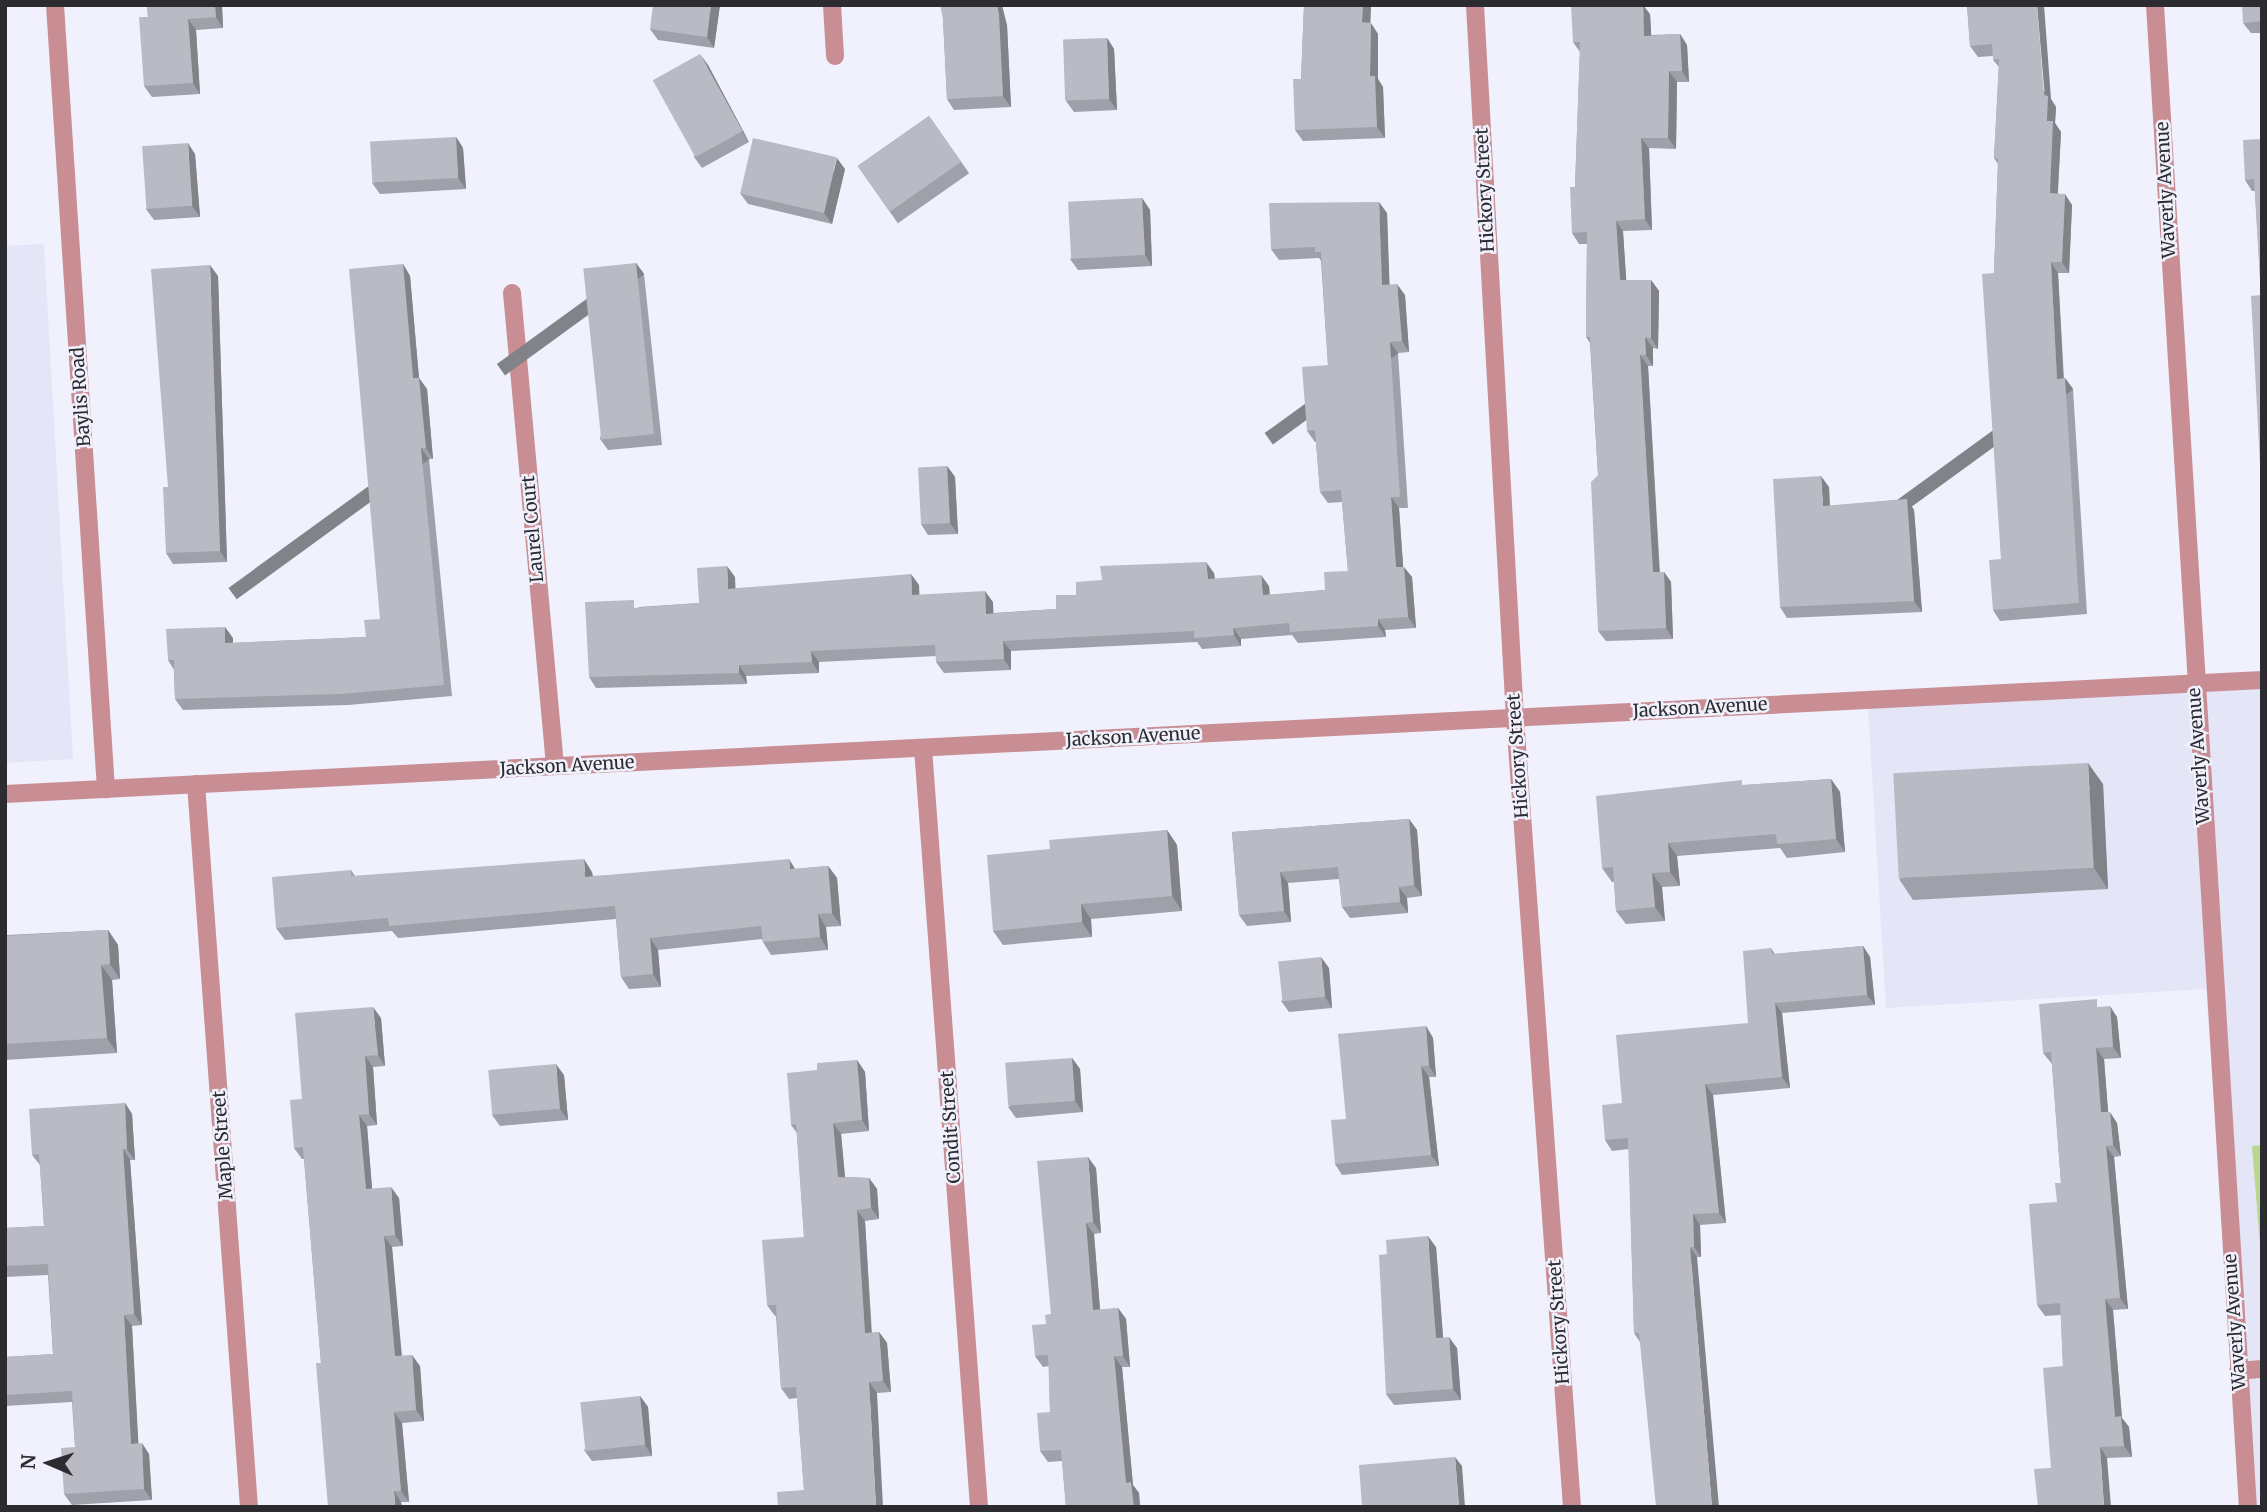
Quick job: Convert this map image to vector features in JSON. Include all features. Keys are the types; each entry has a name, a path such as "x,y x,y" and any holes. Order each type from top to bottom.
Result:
{"street":[{"name":"Baylis Road","path":"55,5 106,789"},
{"path":"832,5 835,56"},
{"name":"Hickory Street","path":"1475,5 1515,718 1572,1507"},
{"name":"Waverly Avenue","path":"2155,5 2248,1507"},
{"name":"Laurel Court","path":"512,293 555,766"},
{"name":"Jackson Avenue","path":"5,794 2262,680"},
{"name":"Condit Street","path":"923,747 979,1507"},
{"name":"Maple Street","path":"196,784 249,1507"},
{"path":"2238,1371 2262,1369"}],"shaded area":[{"path":"44,244 73,759 5,763 5,246"},
{"path":"2262,685 2262,1507 2243,1507 2206,989 1886,1008 1868,708"}],"green space":[{"path":"2262,1145 2262,1270 2252,1146"}],"building":[{"path":"147,5 215,5 216,17 188,19 193,83 144,86 139,17 148,17"},
{"path":"653,5 711,5 707,37 650,29"},
{"path":"940,5 997,5 1003,96 947,99"},
{"path":"1304,5 1363,5 1362,22 1371,23 1370,76 1375,76 1377,127 1295,130 1293,79 1301,79"},
{"path":"1571,5 1643,5 1644,36 1680,34 1682,71 1669,71 1668,138 1641,138 1645,219 1616,221 1620,280 1651,280 1651,338 1645,337 1646,355 1640,355 1653,572 1664,572 1666,628 1598,631 1591,482 1598,475 1590,337 1586,337 1587,232 1572,233 1570,187 1575,187 1580,42 1573,42"},
{"path":"1967,5 2037,5 2044,95 2048,96 2047,121 2053,121 2050,193 2065,194 2062,262 2051,262 2057,379 2065,378 2079,603 1993,610 1989,560 2001,559 1982,274 1994,273 1998,159 1994,158 1999,59 1993,60 1992,44 1970,46"},
{"path":"2242,5 2262,5 2262,21 2243,23"},
{"path":"1107,38 1109,99 1065,100 1063,40"},
{"path":"700,54 743,131 695,157 653,80"},
{"path":"929,116 961,162 890,212 858,166"},
{"path":"456,137 458,178 372,182 370,142"},
{"path":"753,138 837,157 824,213 740,194"},
{"path":"2262,139 2262,501 2251,296 2261,295 2254,179 2245,180 2243,140"},
{"path":"188,143 192,206 147,209 142,146"},
{"path":"1142,198 1145,255 1071,259 1068,202"},
{"path":"1379,202 1382,285 1397,284 1402,341 1390,342 1400,497 1391,497 1396,567 1404,567 1408,617 1378,619 1378,626 1290,632 1289,623 1233,628 1234,635 1194,638 1194,631 1003,641 1004,659 936,662 935,645 811,651 812,662 739,665 739,673 589,677 585,602 634,600 634,608 699,603 697,568 727,566 728,589 911,574 912,595 985,591 986,614 1056,609 1056,595 1076,595 1076,582 1102,580 1100,566 1206,562 1208,579 1261,575 1263,595 1325,590 1324,572 1348,571 1341,490 1320,492 1315,430 1307,431 1302,367 1328,365 1321,252 1315,252 1315,247 1271,249 1269,203"},
{"path":"636,263 654,434 601,440 583,269"},
{"path":"403,264 413,378 419,378 426,448 421,448 444,685 340,694 175,699 174,660 168,660 166,629 225,627 225,643 366,637 364,620 380,619 349,269"},
{"path":"210,265 220,551 166,553 163,487 168,487 151,269"},
{"path":"947,466 950,523 921,524 918,468"},
{"path":"1821,476 1823,506 1907,499 1914,601 1780,607 1773,479"},
{"path":"2088,763 2093,868 1899,878 1893,773"},
{"path":"1831,779 1836,839 1777,844 1776,834 1668,843 1670,872 1652,873 1655,907 1616,911 1613,867 1602,868 1596,796 1742,780 1742,785"},
{"path":"1409,819 1414,885 1399,887 1400,902 1342,907 1338,867 1280,872 1284,911 1239,915 1232,832"},
{"path":"1167,830 1172,896 1081,904 1082,922 993,931 987,855 1050,849 1049,840"},
{"path":"584,859 585,877 789,859 790,869 828,866 832,913 818,914 820,937 763,942 761,926 650,938 653,974 621,977 615,906 389,926 388,918 276,928 272,877 351,870 351,876"},
{"path":"108,930 110,964 101,965 107,1038 5,1044 5,936"},
{"path":"1863,946 1867,995 1775,1003 1782,1077 1705,1084 1719,1213 1693,1214 1694,1247 1690,1247 1712,1507 1656,1507 1639,1333 1634,1333 1628,1138 1605,1140 1602,1105 1622,1103 1616,1035 1748,1023 1743,951 1771,948 1772,954"},
{"path":"1321,957 1325,997 1282,1001 1278,961"},
{"path":"2097,999 2097,1007 2110,1006 2113,1047 2096,1048 2101,1112 2110,1112 2113,1145 2106,1146 2120,1298 2105,1299 2115,1417 2121,1416 2124,1446 2100,1447 2104,1507 2038,1507 2034,1469 2051,1468 2043,1368 2063,1366 2060,1303 2037,1305 2029,1204 2057,1202 2055,1183 2061,1183 2051,1052 2043,1053 2039,1004"},
{"path":"373,1007 378,1055 365,1056 369,1114 359,1115 366,1189 391,1187 395,1235 384,1236 395,1356 412,1355 416,1410 394,1412 401,1491 394,1491 395,1507 328,1507 316,1363 321,1363 303,1147 294,1148 290,1100 302,1099 295,1013"},
{"path":"1426,1026 1429,1066 1421,1066 1431,1155 1335,1164 1331,1120 1346,1119 1338,1034"},
{"path":"1072,1058 1075,1101 1008,1106 1005,1063"},
{"path":"857,1060 862,1120 833,1123 838,1177 869,1178 871,1208 857,1210 865,1333 879,1332 883,1381 869,1382 876,1507 778,1507 777,1492 804,1490 796,1387 781,1388 776,1305 767,1305 762,1240 804,1237 796,1124 791,1125 787,1073 817,1070 817,1063"},
{"path":"556,1064 560,1109 492,1115 488,1070"},
{"path":"125,1103 127,1149 123,1149 134,1314 124,1315 131,1444 142,1443 144,1489 64,1494 61,1448 75,1447 72,1391 5,1395 5,1357 53,1354 48,1264 5,1266 5,1228 44,1226 39,1154 32,1155 29,1109"},
{"path":"1088,1157 1093,1222 1086,1223 1093,1310 1118,1308 1123,1356 1114,1356 1126,1483 1131,1482 1134,1507 1066,1507 1061,1450 1040,1451 1037,1413 1050,1412 1048,1355 1035,1356 1032,1325 1046,1324 1045,1315 1051,1314 1037,1161"},
{"path":"1428,1236 1436,1338 1449,1337 1453,1389 1386,1394 1379,1255 1387,1254 1386,1240"},
{"path":"640,1396 645,1445 585,1451 580,1402"},
{"path":"1455,1457 1459,1507 1362,1507 1359,1465"}]}
